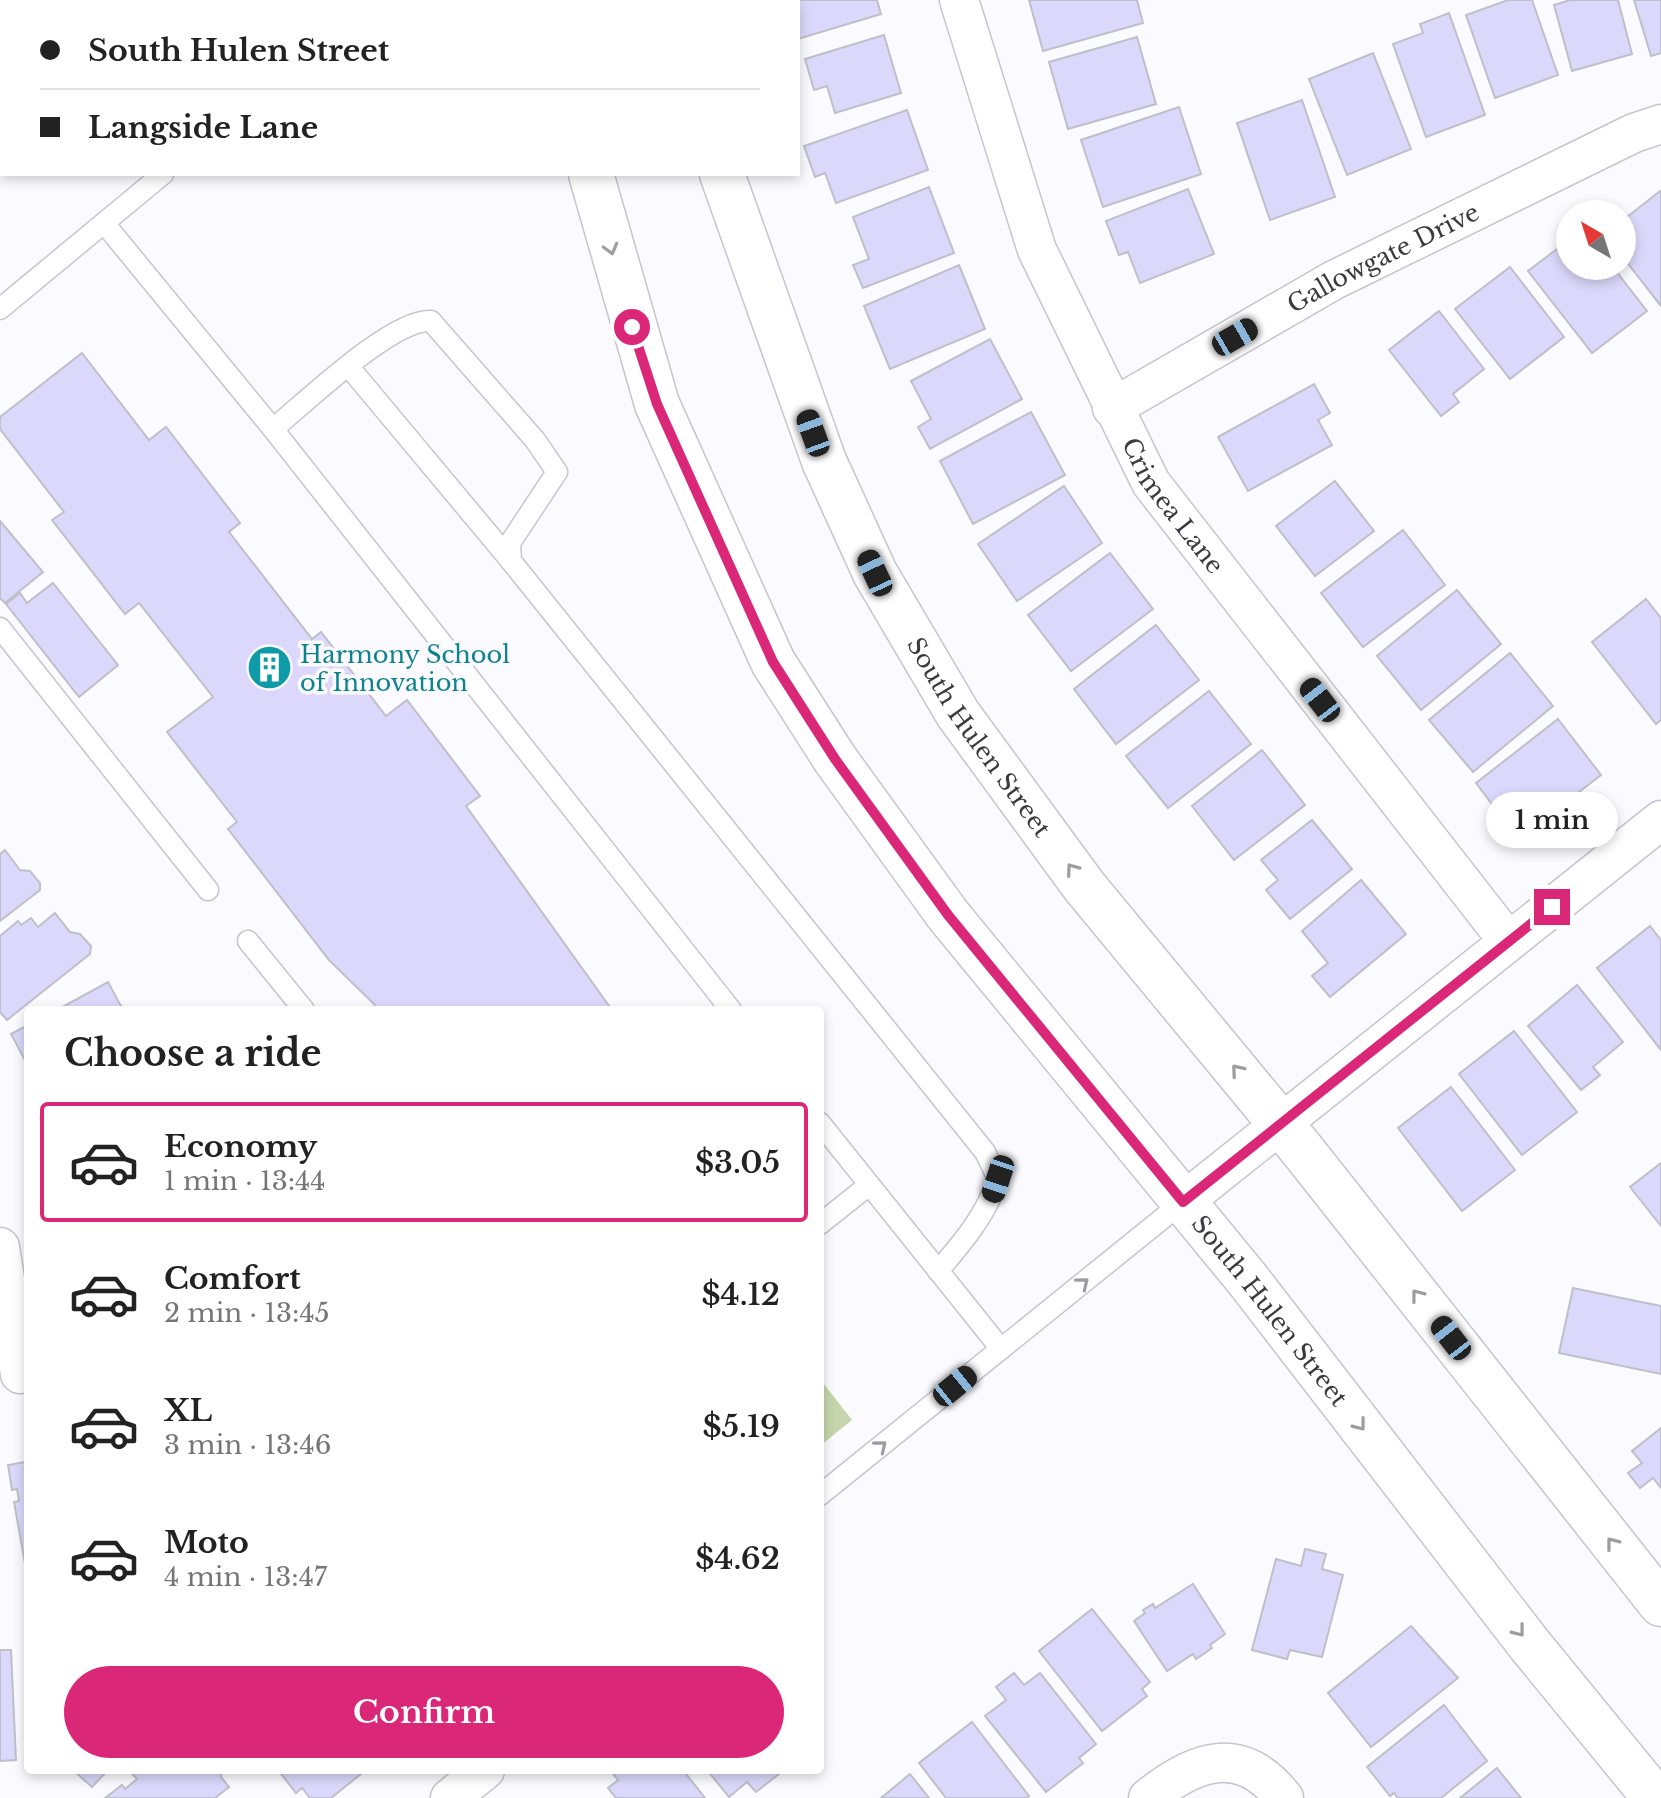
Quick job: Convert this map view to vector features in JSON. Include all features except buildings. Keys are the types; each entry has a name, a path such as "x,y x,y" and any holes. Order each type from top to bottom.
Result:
{"main road":[{"name":"South Hulen Street","path":"592,176 657,404 773,662 835,759 948,915 1183,1202 1529,1644 1655,1798"},
{"name":"South Hulen Street","path":"723,176 824,461 890,599 958,714 1084,886 1280,1122 1661,1604"}],"street":[{"name":"Crimea Lane","path":"959,0 1037,250 1151,483 1508,941"},
{"name":"Gallowgate Drive","path":"1112,408 1334,280 1634,133 1661,124"},
{"path":"1183,1202 1661,820"},
{"path":"0,1247 16,1375"},
{"path":"1150,1796 1187,1770 1227,1760 1269,1780 1284,1798"},
{"path":"450,1798 480,1774"}],"lane":[{"path":"0,309 161,176"},
{"path":"104,223 273,429 728,1006"},
{"path":"273,429 386,336 416,320 431,321 535,440 557,472 510,543 511,561"},
{"path":"349,367 511,561 985,1152 998,1179 990,1202 938,1271"},
{"path":"0,628 208,890"},
{"path":"248,941 301,1006"},
{"path":"824,1128 1001,1349"},
{"path":"824,1221 869,1185"},
{"path":"824,1492 1183,1202"}],"green space":[{"path":"824,1384 852,1420 824,1443"}],"place":[{"name":"Harmony School of Innovation","path":"269,668"}],"route":[{"path":"632,327 657,404 773,662 835,759 948,915 1183,1202 1552,907"}]}
